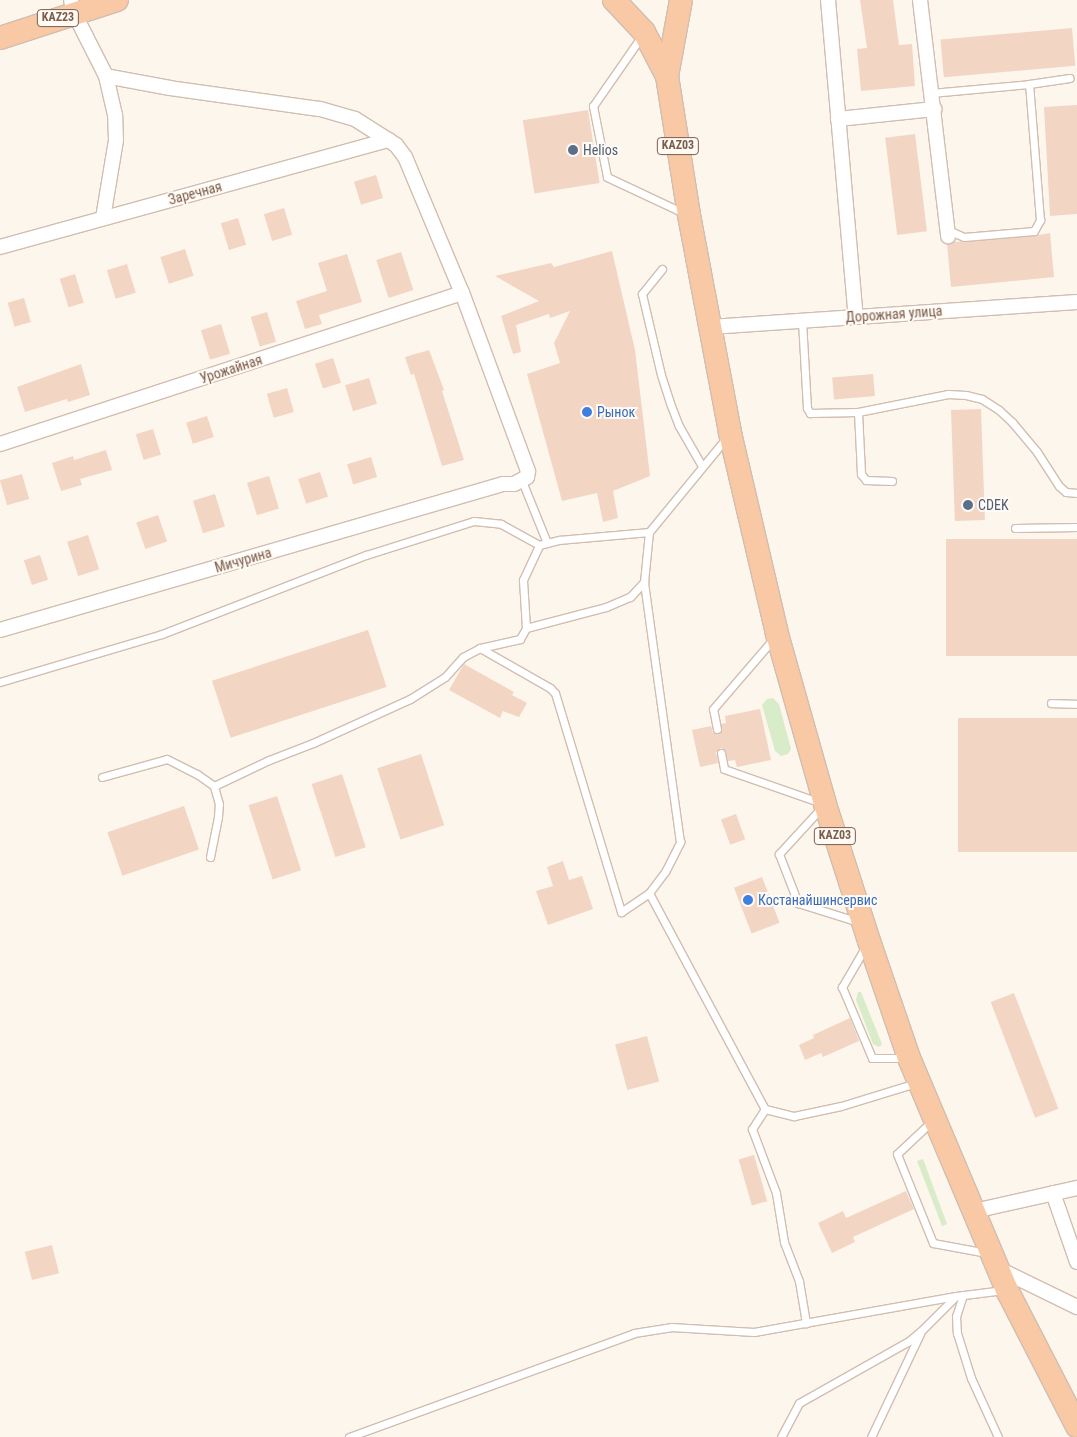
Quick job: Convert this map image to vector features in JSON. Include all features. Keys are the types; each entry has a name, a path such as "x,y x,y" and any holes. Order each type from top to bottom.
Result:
{"highway":[{"name":"KAZ23","path":"0,38 72,7 117,0"},
{"name":"KАZ03","path":"614,0 644,32 667,76 689,215 730,433 777,634 825,804 866,932 909,1058 1007,1290 1077,1426"},
{"name":"KАZ03","path":"667,76 681,0"}],"street":[{"path":"828,0 856,317"},
{"path":"920,0 948,233"},
{"path":"72,7 106,76 115,115 116,140 103,218"},
{"path":"106,76 170,88 319,109 355,119 389,140 405,157 462,293 527,464 527,477 522,481"},
{"path":"838,119 934,109"},
{"name":"Заречная","path":"0,247 389,140"},
{"name":"Урожайная","path":"0,444 462,293"},
{"name":"Дорожная улица","path":"710,327 1077,302"},
{"name":"Мичурина","path":"0,630 486,489 522,481"},
{"path":"974,1211 1077,1188"},
{"path":"1053,1193 1077,1262"},
{"path":"995,1261 1077,1307"}],"lane":[{"path":"644,32 593,106 607,177 689,215"},
{"path":"931,93 1029,84 1070,78"},
{"path":"948,233 964,237 1034,231 1040,220 1029,84"},
{"path":"662,270 642,294 661,375 670,403 679,426 702,466"},
{"path":"802,320 807,408 816,414 858,412 948,394 966,395 982,399 999,410 1012,422 1037,452 1059,486 1066,492 1077,493"},
{"path":"858,412 861,474 866,480 892,481"},
{"path":"480,648 550,688 555,693 621,912 649,893 665,872 680,842 644,582 649,532 730,433"},
{"path":"522,481 547,543"},
{"path":"0,682 162,634 366,554 474,521 501,524 539,545 559,540 649,532"},
{"path":"1015,528 1077,527"},
{"path":"214,786 410,699 445,677 463,656 480,648 520,639 526,628 524,580 539,545"},
{"path":"526,628 614,604 630,597 644,582"},
{"path":"717,729 713,710 777,634"},
{"path":"1051,703 1077,704"},
{"path":"721,753 724,769 825,804 779,854 798,903 866,932 842,987 872,1058 909,1058"},
{"path":"102,777 167,759 197,774 214,786 219,804 210,857"},
{"path":"649,893 765,1109 794,1116 842,1106 919,1082"},
{"path":"765,1109 752,1129 776,1193 784,1242 799,1281 806,1323"},
{"path":"934,1119 897,1154 933,1243 995,1261"},
{"path":"349,1437 634,1333 672,1327 754,1332 960,1296 1007,1290"},
{"path":"781,1437 799,1403 922,1331 960,1296"},
{"path":"960,1296 956,1316 957,1333 971,1378 998,1437"},
{"path":"871,1437 922,1331"}],"green space":[{"path":"773,698 779,704 791,749 788,754 781,756 775,751 762,705 767,699"},
{"path":"858,992 861,992 882,1044 879,1047 873,1044 856,1000"},
{"path":"923,1159 947,1224 942,1226 917,1161"}],"building":[{"path":"860,0 893,0 899,45 912,44 915,86 861,91 857,49 867,48"},
{"path":"1072,28 1075,66 944,77 941,40"},
{"path":"1077,105 1077,214 1050,216 1044,107"},
{"path":"588,110 600,183 534,193 523,120"},
{"path":"915,134 927,231 897,235 885,138"},
{"path":"376,175 383,198 361,205 354,182"},
{"path":"284,208 292,235 272,241 264,214"},
{"path":"238,218 246,245 229,250 221,223"},
{"path":"1050,233 1054,277 951,287 947,244"},
{"path":"185,249 194,276 169,284 160,257"},
{"name":"Рынок","path":"612,251 635,350 650,476 613,491 618,518 603,522 597,493 562,501 527,374 560,363 554,343 570,311 550,318 549,314 516,325 521,352 513,354 501,316 539,301 495,276 551,263 554,267"},
{"path":"401,252 413,290 389,298 376,260"},
{"path":"347,254 362,302 319,315 322,324 305,329 296,301 327,291 318,263"},
{"path":"127,264 136,293 116,299 107,270"},
{"path":"75,274 84,303 68,307 60,279"},
{"path":"24,298 31,322 15,327 8,303"},
{"path":"267,312 276,342 260,347 251,317"},
{"path":"221,324 230,354 210,360 201,330"},
{"path":"429,350 444,390 442,391 464,460 442,466 414,374 411,375 405,357"},
{"path":"333,358 341,383 323,389 315,364"},
{"path":"81,364 90,395 68,402 67,399 25,412 17,387"},
{"path":"873,374 875,396 834,399 832,378"},
{"path":"369,378 377,404 353,411 345,385"},
{"path":"287,388 294,412 274,418 267,394"},
{"path":"981,409 985,520 955,521 951,410"},
{"path":"207,416 214,437 193,444 186,423"},
{"path":"153,429 161,455 144,460 136,434"},
{"path":"106,450 112,470 80,479 82,485 61,491 52,463 73,456 74,460"},
{"path":"371,457 377,477 353,484 347,464"},
{"path":"320,472 328,497 306,504 298,479"},
{"path":"22,474 29,499 7,505 0,480"},
{"path":"269,476 279,509 257,515 247,483"},
{"path":"215,494 225,527 203,533 193,501"},
{"path":"158,515 167,541 145,549 136,522"},
{"path":"88,535 99,569 78,576 67,542"},
{"path":"946,539 1077,539 1077,656 946,656"},
{"path":"40,555 48,580 32,585 24,560"},
{"path":"368,630 387,687 231,738 212,681"},
{"path":"464,664 514,692 512,695 527,703 519,717 503,711 500,718 449,690"},
{"path":"760,709 771,760 737,767 735,760 728,761 725,750 721,748 716,752 718,763 700,767 692,730 711,726 713,733 718,734 722,730 721,724 726,723 725,716"},
{"path":"958,718 1077,718 1077,852 958,852"},
{"path":"421,754 444,825 400,840 377,768"},
{"path":"342,774 366,847 335,857 312,784"},
{"path":"277,796 301,870 273,879 248,805"},
{"path":"184,806 199,849 122,876 107,832"},
{"path":"736,814 745,839 730,845 721,819"},
{"path":"563,861 569,880 582,876 593,909 548,925 536,891 553,886 547,867"},
{"path":"762,877 780,923 752,933 734,888"},
{"path":"1014,993 1058,1109 1035,1118 991,1002"},
{"path":"850,1018 859,1041 823,1057 821,1053 805,1060 799,1045 814,1038 813,1035"},
{"path":"647,1036 659,1081 627,1090 615,1045"},
{"path":"754,1155 767,1201 752,1206 739,1159"},
{"path":"906,1191 914,1209 853,1237 855,1242 832,1253 818,1223 843,1211 846,1218"},
{"path":"52,1245 59,1273 32,1280 25,1252"}],"place":[{"name":"Helios","path":"573,150"},
{"name":"Рынок","path":"587,412"},
{"name":"CDEK","path":"968,505"},
{"name":"Костанайшинсервис","path":"748,900"}]}
